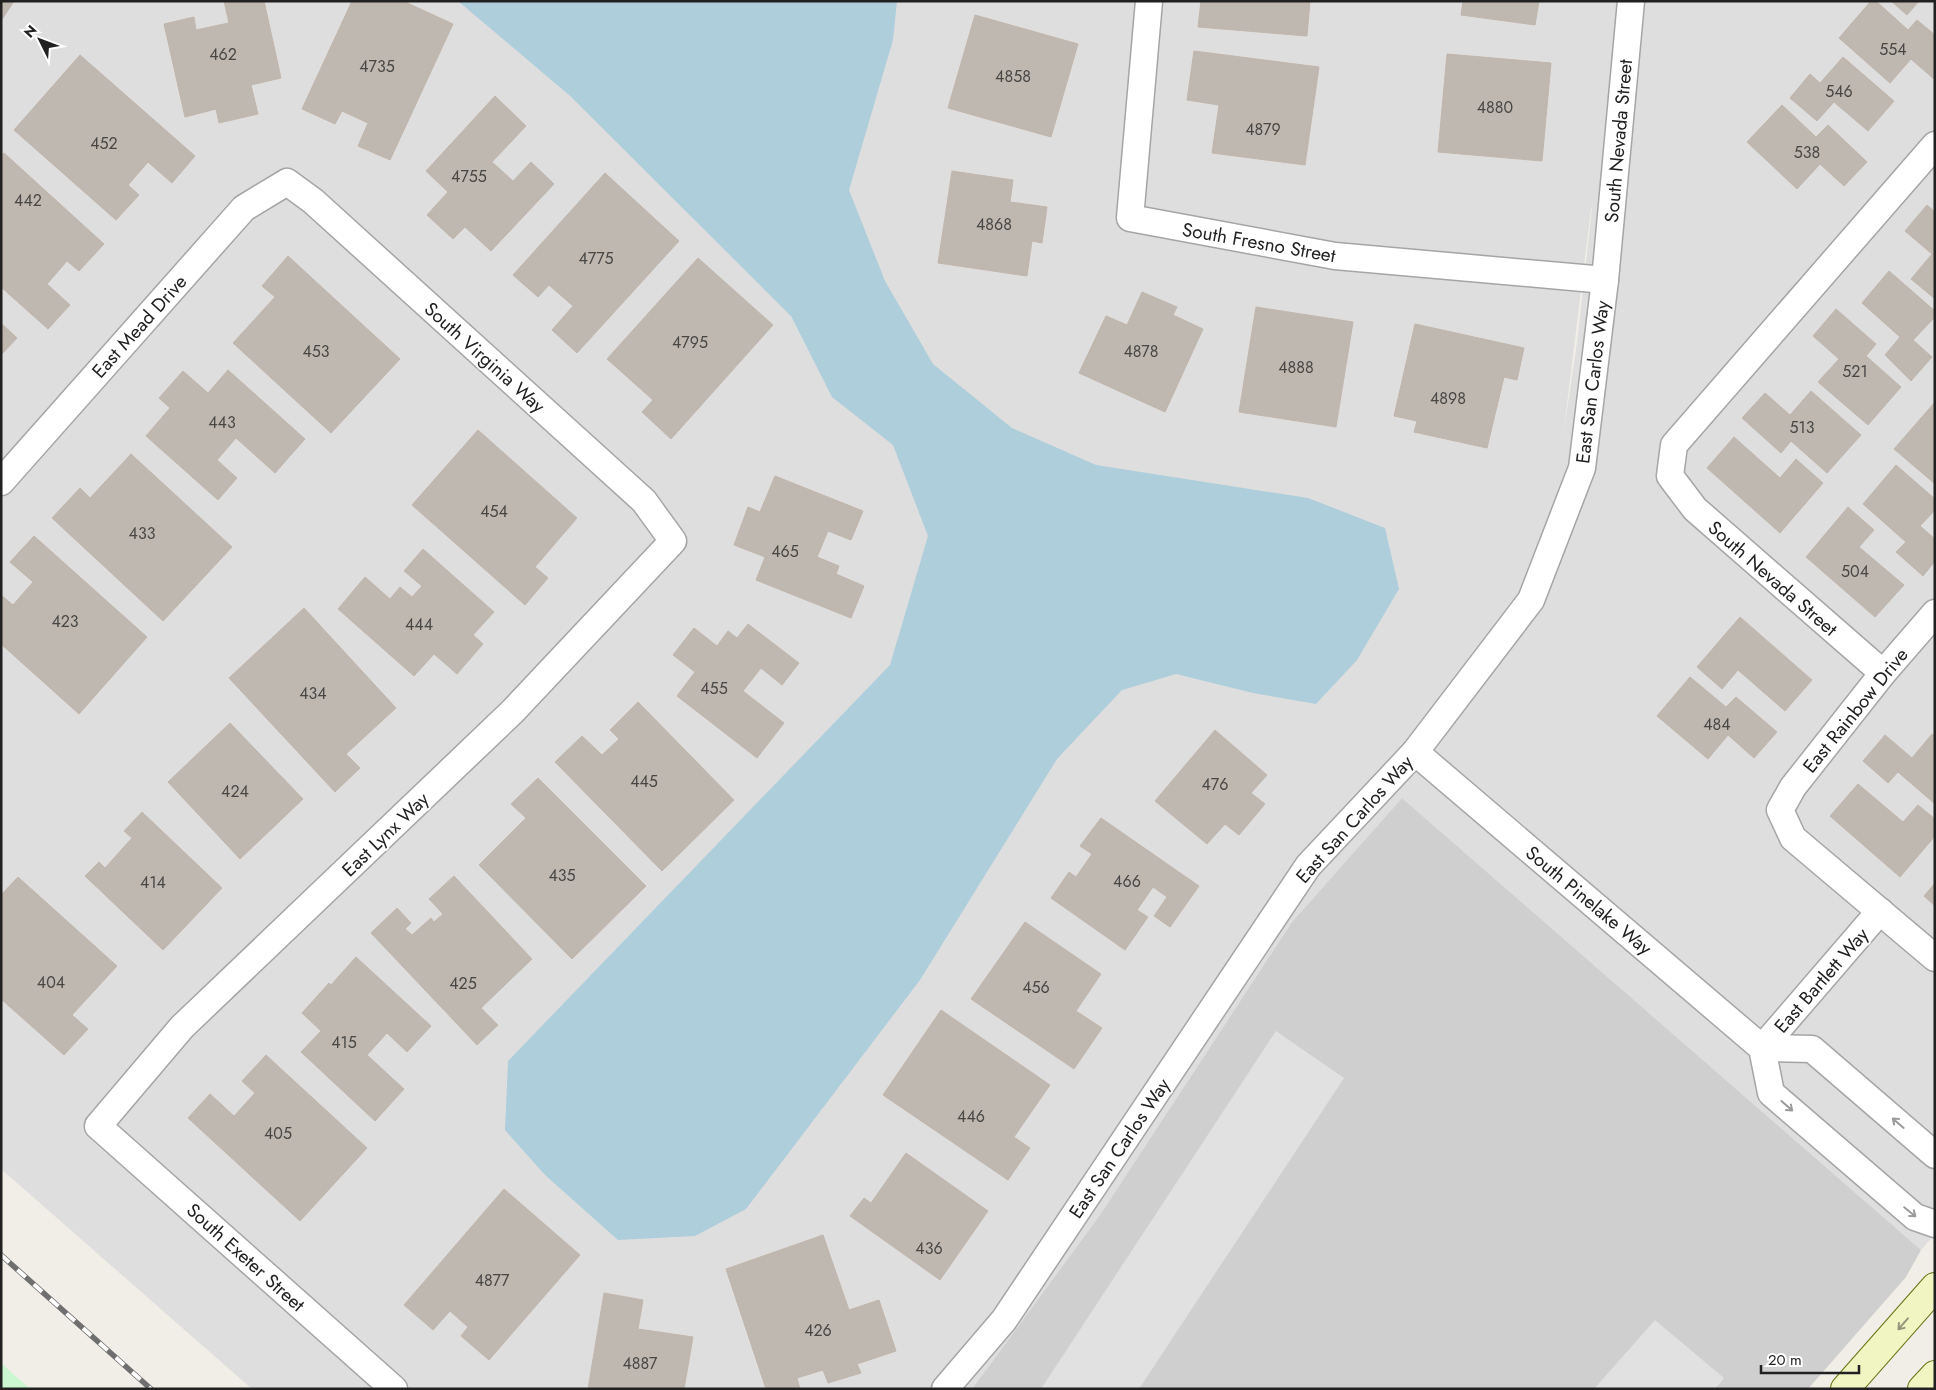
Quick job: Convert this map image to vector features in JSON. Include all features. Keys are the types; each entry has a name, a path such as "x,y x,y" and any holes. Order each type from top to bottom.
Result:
{"main road":[{"path":"1845,1389 1935,1287"},
{"path":"1922,1389 1935,1375"}],"street":[{"name":"South Fresno Street","path":"1150,1 1130,218 1335,256 1606,280"},
{"name":"South Nevada Street","path":"1606,280 1631,1"},
{"name":"South Nevada Street","path":"1883,673 1695,509 1670,476 1674,445 1935,145"},
{"name":"East Mead Drive","path":"1,482 244,208 287,182"},
{"name":"South Virginia Way","path":"287,182 313,201 644,501 673,541"},
{"name":"East San Carlos Way","path":"945,1389 1004,1320 1308,866 1415,752 1531,600 1582,468 1606,280"},
{"name":"East Lynx Way","path":"98,1126 182,1027 512,712 673,541"},
{"name":"East Rainbow Drive","path":"1880,911 1793,838 1780,810 1793,787 1883,673 1935,613"},
{"name":"South Pinelake Way","path":"1415,752 1762,1048"},
{"name":"East Bartlett Way","path":"1762,1048 1880,911"},
{"path":"1880,911 1935,958"},
{"path":"1935,1155 1812,1048 1762,1048 1771,1093 1915,1217 1935,1224"},
{"name":"South Exeter Street","path":"98,1126 394,1389"}],"shaded area":[{"path":"1,1 1935,1 1935,1234 1921,1250 1402,798 1292,922 1100,1215 972,1389 252,1389 1,1169","holes":["1592,208 1577,343 1563,437"]},
{"path":"1402,798 1921,1250 1906,1277 1808,1389 972,1389 1100,1215 1292,922"},
{"path":"1276,1031 1344,1078 1139,1389 1041,1389"},
{"path":"1655,1320 1724,1378 1715,1389 1594,1389"}],"green space":[{"path":"1,1363 30,1389 1,1389"}],"water":[{"path":"458,1 897,1 893,40 849,190 885,281 933,364 1012,428 1096,465 1308,498 1385,528 1399,589 1357,660 1316,704 1253,693 1176,674 1122,690 1057,759 920,980 746,1209 695,1236 618,1240 545,1175 505,1130 508,1061 890,665 928,536 893,445 832,397 791,316 569,95"}],"building":[{"path":"1,1 14,1 1,21"},
{"path":"224,1 264,1 281,78 251,85 258,114 219,123 216,109 185,117 164,24 194,17 196,30 229,23"},
{"path":"352,1 403,1 453,24 390,160 358,146 368,123 342,111 335,124 302,109"},
{"path":"1201,1 1310,1 1307,36 1198,27"},
{"path":"1463,1 1539,1 1535,25 1461,15"},
{"path":"1871,1 1876,1 1908,30 1917,20 1935,35 1935,80 1911,59 1890,83 1839,38"},
{"path":"1891,1 1919,1 1907,15"},
{"path":"975,15 1078,44 1051,137 948,108"},
{"path":"1194,51 1319,67 1305,165 1212,153 1219,105 1187,100"},
{"path":"1447,54 1551,63 1542,161 1438,152"},
{"path":"80,55 195,156 172,183 148,162 128,185 139,195 116,220 14,130"},
{"path":"1843,57 1894,101 1868,131 1834,102 1817,121 1790,98 1810,74 1820,83"},
{"path":"495,96 526,126 492,162 513,181 531,162 554,184 491,251 465,227 453,239 427,215 448,192 426,171"},
{"path":"1782,105 1816,137 1828,125 1867,162 1844,186 1820,164 1797,189 1747,142"},
{"path":"4,153 104,244 79,271 67,261 47,284 70,305 48,329 1,287 1,156"},
{"path":"952,171 1013,180 1010,202 1047,207 1042,243 1032,241 1027,276 938,263"},
{"path":"605,173 679,241 577,353 552,330 573,306 549,285 538,297 513,275"},
{"path":"1927,205 1935,212 1935,299 1911,279 1932,254 1905,231"},
{"path":"288,256 400,359 331,433 233,343 275,297 262,286"},
{"path":"698,258 773,325 671,439 642,412 653,400 607,359"},
{"path":"1889,271 1935,311 1935,317 1913,340 1932,357 1911,381 1885,355 1900,337 1862,303"},
{"path":"1142,292 1177,307 1173,315 1203,329 1165,412 1079,373 1106,316 1127,325"},
{"path":"1256,307 1353,322 1336,427 1239,412"},
{"path":"1836,309 1876,344 1866,356 1901,387 1868,425 1818,382 1839,359 1813,336"},
{"path":"1,323 17,338 1,355"},
{"path":"1415,324 1524,348 1517,380 1504,377 1487,448 1414,432 1417,421 1394,416"},
{"path":"228,370 305,439 275,473 236,438 217,460 237,478 218,500 146,436 170,408 159,398 183,371 208,393"},
{"path":"1811,391 1861,435 1827,473 1791,441 1781,453 1742,418 1765,393 1790,415"},
{"path":"1935,402 1935,484 1894,449"},
{"path":"478,430 577,518 535,567 548,578 525,605 412,505"},
{"path":"1734,437 1780,478 1796,459 1823,483 1780,533 1707,468"},
{"path":"131,454 232,547 163,621 52,518 80,488 90,498"},
{"path":"1896,465 1935,499 1935,510 1920,526 1935,539 1935,561 1923,576 1896,552 1906,542 1863,504"},
{"path":"775,476 863,511 851,540 828,531 817,557 839,566 836,574 864,586 851,618 756,580 765,557 734,545 748,507 760,512"},
{"path":"1848,507 1874,530 1859,547 1904,585 1875,617 1806,557"},
{"path":"34,536 147,637 79,714 1,644 1,595 13,605 33,582 10,562"},
{"path":"423,549 494,612 473,635 483,644 457,674 434,654 414,676 338,609 365,577 390,599 400,587 412,597 422,586 404,571"},
{"path":"304,608 396,708 346,754 360,768 335,792 229,678"},
{"path":"1740,617 1812,680 1785,711 1738,670 1722,689 1697,667"},
{"path":"748,624 799,663 782,685 761,668 743,691 784,723 757,758 677,696 695,672 673,655 694,628 717,646 728,631 737,638"},
{"path":"1690,677 1726,707 1736,697 1777,732 1754,758 1728,735 1708,759 1657,716"},
{"path":"638,702 734,800 662,871 555,762 582,736 602,755 619,739 610,730"},
{"path":"230,723 303,799 240,859 168,782"},
{"path":"1215,730 1267,775 1251,793 1265,804 1239,835 1225,824 1207,844 1155,801"},
{"path":"1932,734 1935,736 1935,804 1898,772 1888,783 1863,761 1885,735 1912,758"},
{"path":"538,778 646,886 572,959 479,865 526,818 511,804"},
{"path":"1858,784 1903,822 1918,805 1935,819 1935,836 1900,877 1830,816"},
{"path":"142,812 222,888 163,950 85,876 99,862 105,868 132,838 124,831"},
{"path":"1101,818 1199,886 1170,927 1154,916 1167,897 1153,887 1137,910 1148,917 1125,950 1051,898 1069,872 1076,877 1092,854 1080,846"},
{"path":"454,876 532,959 481,1008 498,1025 477,1045 371,933 397,908 411,923 405,929 412,935 431,918 434,922 443,914 429,899"},
{"path":"18,877 117,966 72,1015 88,1029 64,1055 1,999 1,895"},
{"path":"1935,883 1935,906 1924,896"},
{"path":"1025,922 1101,974 1076,1011 1102,1028 1074,1069 971,999"},
{"path":"356,957 431,1026 407,1052 387,1033 367,1055 404,1089 375,1121 301,1052 321,1031 302,1013"},
{"path":"941,1010 1050,1085 1014,1137 1030,1148 1008,1180 883,1095"},
{"path":"266,1055 367,1148 300,1221 188,1118 210,1094 234,1116 255,1093 242,1081"},
{"path":"906,1153 988,1211 940,1280 850,1216 864,1198 871,1203"},
{"path":"504,1189 580,1255 489,1360 461,1336 468,1327 450,1311 433,1330 404,1305"},
{"path":"823,1235 849,1310 879,1300 896,1351 857,1364 861,1373 828,1383 823,1370 797,1378 800,1389 766,1389 726,1269"},
{"path":"604,1293 643,1300 638,1329 693,1337 684,1389 588,1389"}],"railway":[{"path":"1,1255 151,1389"}]}
